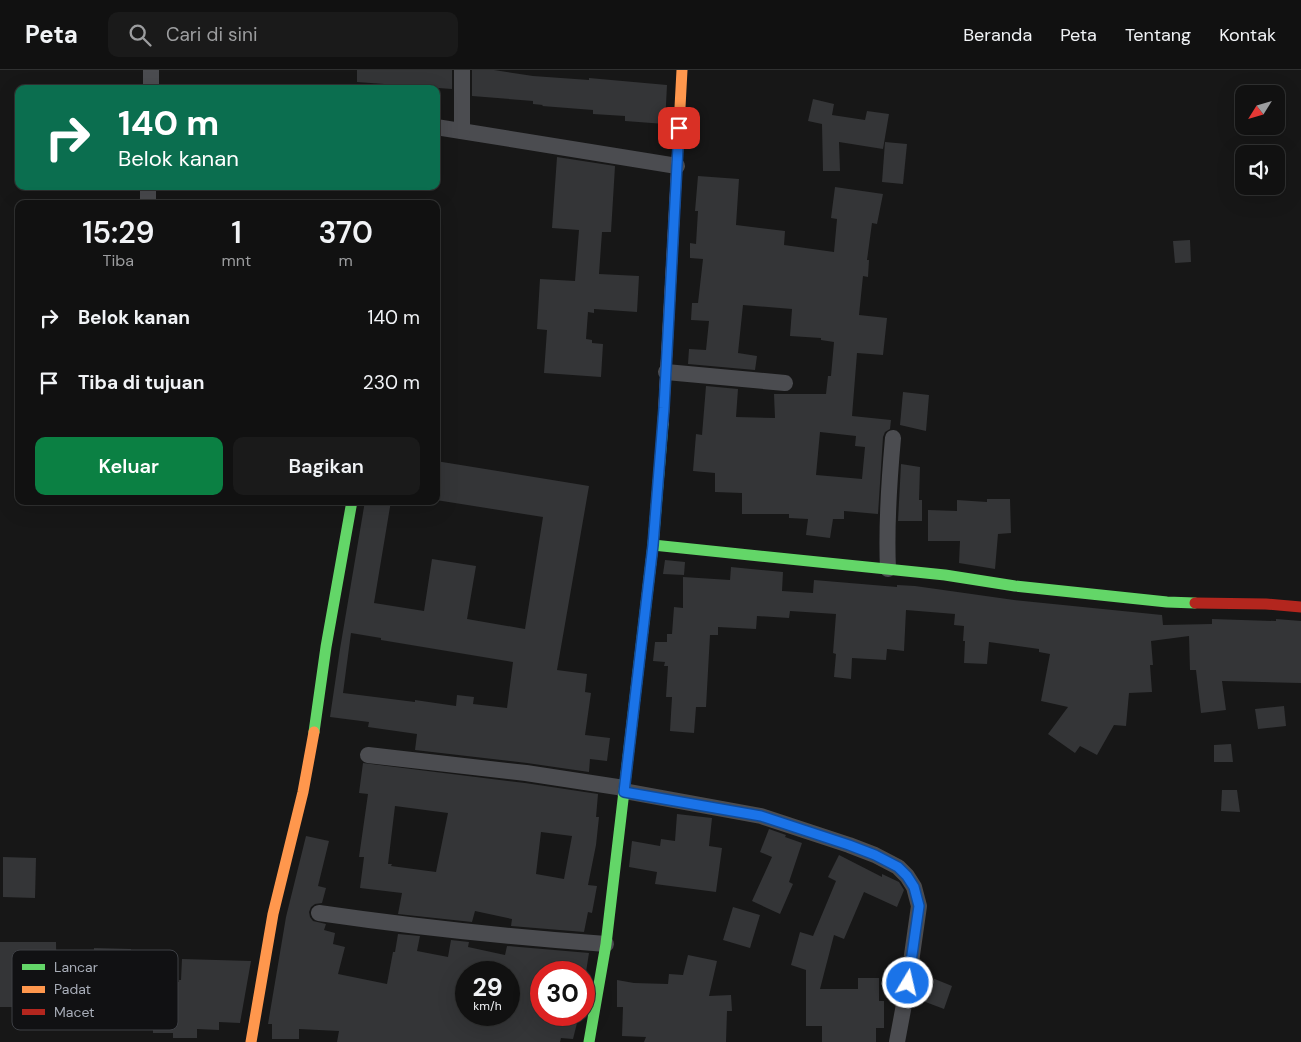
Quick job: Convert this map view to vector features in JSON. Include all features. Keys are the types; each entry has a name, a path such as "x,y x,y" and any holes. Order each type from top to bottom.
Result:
{"street":[{"path":"151,70 151,85"},
{"path":"462,70 462,131"},
{"path":"589,1042 606,944 653,545 666,372 682,70"},
{"path":"440,128 677,166"},
{"path":"666,372 785,383"},
{"path":"888,569 886,541 893,438"},
{"path":"251,1042 273,914 302,792 315,726 326,647 351,505"},
{"path":"653,545 945,575 1015,586 1167,602 1301,606"},
{"path":"368,755 498,769 761,816 849,845 875,855 898,867 914,887 919,906 910,974 897,1042"},
{"path":"319,913 400,925 522,938 606,944"}],"building":[{"path":"357,70 452,70 452,89 440,88 440,85 398,85 357,82"},
{"path":"472,70 494,70 533,76 589,80 589,78 667,85 665,124 625,121 625,116 593,114 593,110 542,106 533,104 533,101 472,96"},
{"path":"813,99 834,104 832,115 865,120 867,111 889,114 883,149 839,142 840,171 823,171 822,124 808,121"},
{"path":"885,142 907,144 903,184 882,182"},
{"path":"557,157 615,166 611,232 602,232 599,274 639,276 637,312 594,309 594,313 588,312 586,339 592,340 592,343 603,344 601,377 544,373 547,330 537,329 540,279 575,281 579,230 552,228"},
{"path":"698,176 739,179 736,225 785,231 784,245 834,252 837,219 831,218 835,187 883,194 877,224 872,223 867,260 869,260 868,277 863,276 859,315 887,318 883,355 857,353 852,416 891,420 890,429 885,432 883,437 878,514 844,511 844,519 833,519 830,538 806,535 808,519 789,518 789,514 742,514 742,493 715,492 715,473 693,471 696,434 702,435 706,386 738,389 736,417 775,418 774,394 826,394 828,376 831,376 834,342 821,340 821,338 790,336 792,309 743,305 738,353 757,356 755,370 688,364 689,349 706,350 709,321 691,320 692,303 698,303 703,259 690,258 690,243 696,244 698,211 695,211","holes":["820,432 856,436 855,446 865,447 862,479 816,475"]},
{"path":"1190,240 1191,262 1175,263 1173,241"},
{"path":"903,392 929,395 926,431 900,425"},
{"path":"440,462 589,486 557,670 587,674 585,692 591,693 585,735 610,738 607,761 590,759 589,772 415,750 417,734 368,727 369,722 330,717 364,505 390,505 374,603 424,611 432,559 476,566 467,619 525,629 543,517 440,501","holes":["351,633 381,638 381,640 513,662 507,708 473,704 474,697 457,695 456,706 343,693"]},
{"path":"901,464 920,467 919,500 922,500 922,521 898,521"},
{"path":"987,499 1010,499 1011,533 998,534 995,569 959,563 960,541 928,541 928,510 957,511 957,500 987,502"},
{"path":"665,560 685,562 684,575 663,574"},
{"path":"731,567 783,572 782,591 813,593 814,580 897,587 897,585 915,586 1014,600 1162,615 1163,625 1212,624 1212,619 1301,621 1301,683 1222,681 1226,710 1201,713 1196,670 1190,670 1189,636 1151,641 1153,665 1150,665 1152,692 1129,693 1126,726 1114,725 1097,755 1080,746 1075,753 1048,734 1068,707 1041,701 1050,654 1039,652 1039,649 989,642 987,664 964,663 964,626 954,625 955,614 906,610 904,651 887,649 886,660 852,658 851,679 834,677 836,654 833,653 836,614 790,611 789,618 757,616 756,629 718,627 718,635 710,635 706,707 696,707 694,733 670,731 672,697 666,697 668,666 664,666 665,662 653,661 655,642 667,642 667,634 672,634 674,607 683,608 683,577 730,580"},
{"path":"1284,706 1286,726 1258,729 1255,709"},
{"path":"1231,744 1233,762 1214,762 1214,745"},
{"path":"363,763 598,794 596,817 599,817 596,845 588,885 597,886 592,913 588,912 584,932 511,926 512,919 475,911 472,922 398,914 402,893 360,888 364,857 359,857 368,794 359,793","holes":["395,806 448,813 436,872 388,864","541,832 572,836 564,879 536,874"]},
{"path":"1222,790 1237,790 1240,812 1221,811"},
{"path":"677,814 712,818 709,846 722,848 716,892 655,884 657,872 629,867 632,841 660,846 661,839 675,841"},
{"path":"769,829 802,843 789,882 793,884 780,914 752,901 772,857 760,852"},
{"path":"306,836 329,841 318,886 326,888 322,903 315,904 309,912 313,921 326,924 324,930 335,933 333,944 345,947 338,974 387,984 398,934 420,936 417,951 448,957 451,940 469,942 468,947 505,955 507,946 589,953 588,961 530,961 530,1026 576,1026 573,1039 561,1038 560,1042 337,1042 339,1031 299,1029 299,1039 272,1039 272,1024 268,1024 286,917"},
{"path":"839,855 882,877 882,874 899,882 904,890 897,907 864,892 844,939 834,935 820,989 858,989 858,978 879,978 879,1001 884,1001 884,1028 876,1028 876,1042 822,1042 822,1026 806,1026 806,970 791,965 800,932 813,936 836,881 828,877"},
{"path":"3,857 36,858 35,898 3,897"},
{"path":"733,907 760,915 750,948 723,940"},
{"path":"0,942 56,942 56,950 12,950 12,1007 0,1007"},
{"path":"94,948 131,949 131,950 94,950"},
{"path":"688,955 717,961 709,996 731,995 732,1011 727,1011 726,1042 644,1042 646,1037 622,1036 623,1007 617,1007 617,980 634,983 668,984 669,974 683,975"},
{"path":"182,959 251,961 240,1023 219,1022 219,1030 197,1029 197,1038 173,1038 173,1033 153,1033 153,1030 178,1030 178,982 181,980"},
{"path":"920,973 952,986 944,1009 915,998"}],"traffic: fast":[{"path":"589,1042 606,944 653,545 663,424"},
{"path":"314,732 326,647 351,505"},
{"path":"653,545 945,575 1015,586 1167,602 1195,603"}],"traffic: slow":[{"path":"663,424 682,70"},
{"path":"251,1042 273,914 303,792 314,732"}],"traffic: jam":[{"path":"1195,603 1266,604 1301,607"}],"route":[{"path":"679,128 664,408 653,545 624,792 761,816 849,845 875,855 898,867 914,887 919,906 908,983"}]}
